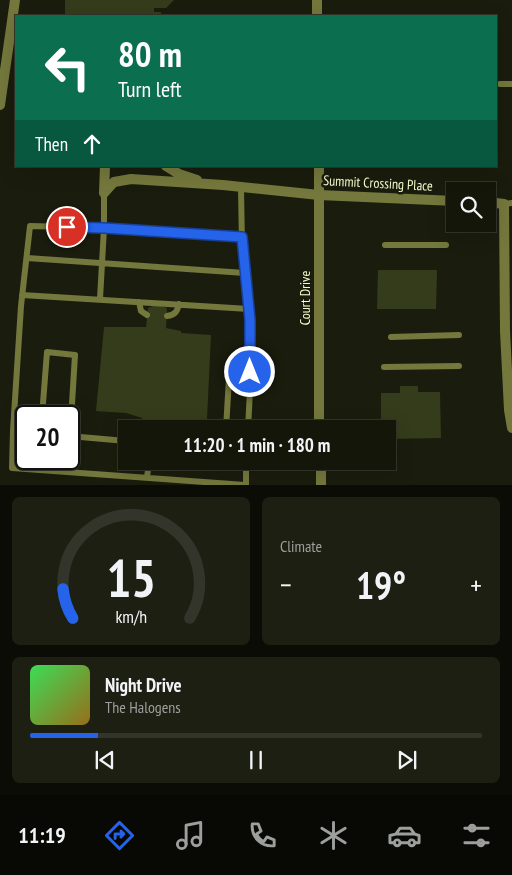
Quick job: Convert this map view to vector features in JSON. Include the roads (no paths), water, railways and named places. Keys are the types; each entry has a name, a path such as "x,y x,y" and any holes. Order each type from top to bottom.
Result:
{"street":[{"path":"0,106 15,0"},
{"path":"317,0 317,15"},
{"path":"104,193 105,167"},
{"name":"Summit Crossing Place","path":"168,167 179,174 212,185"},
{"name":"Court Drive","path":"319,167 319,420"},
{"name":"Summit Crossing Place","path":"104,193 114,182 131,179 319,195 446,201"},
{"path":"508,203 505,331 509,410 512,428"},
{"path":"321,470 322,485"}],"lane":[{"path":"500,84 512,84"},
{"path":"241,188 242,237 249,309 248,420"},
{"path":"100,299 104,193"},
{"path":"242,237 104,228 30,226 22,295 12,468 245,485 246,470"},
{"path":"385,246 446,245"},
{"path":"26,258 245,273"},
{"path":"22,295 249,309"},
{"path":"139,302 141,311 147,315"},
{"path":"167,316 174,315 177,312 179,304"},
{"path":"391,337 459,335"},
{"path":"43,405 47,352 75,355 72,405"},
{"path":"227,420 230,361"},
{"path":"384,367 459,366"},
{"path":"80,437 118,440"},
{"path":"147,478 148,470"}]}
